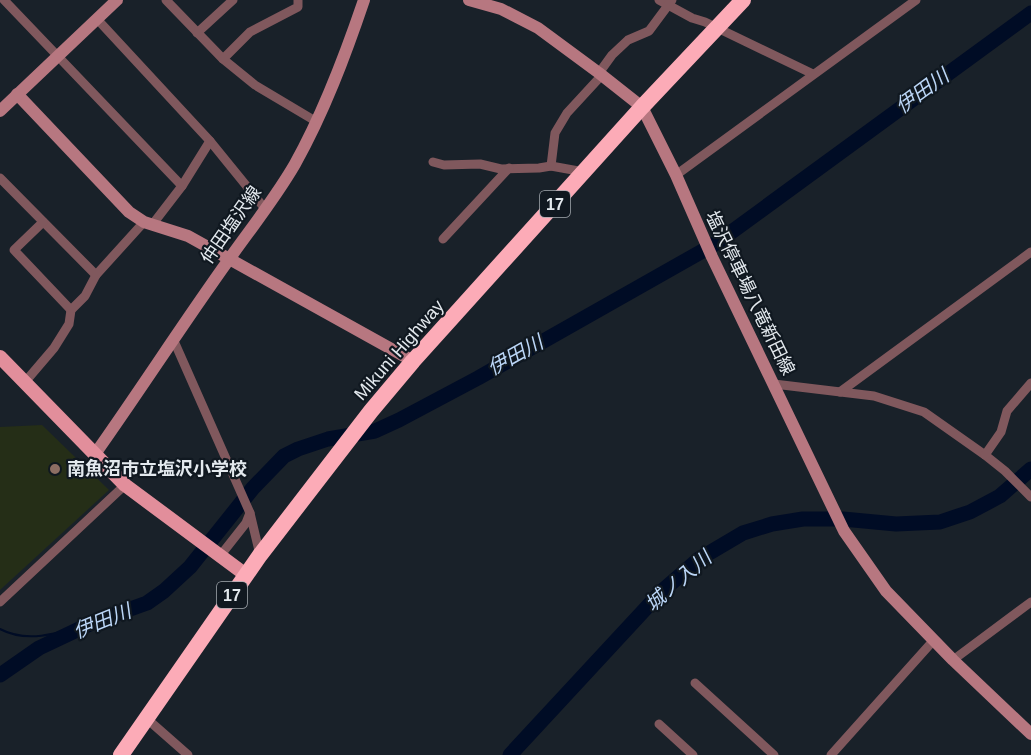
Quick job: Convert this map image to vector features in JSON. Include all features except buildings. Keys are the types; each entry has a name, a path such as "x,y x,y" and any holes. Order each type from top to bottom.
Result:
{"highway":[{"name":"Mikuni Highway","path":"121,755 260,555 371,411 413,361 642,107 743,0"}],"main road":[{"path":"0,111 117,0"},
{"name":"仲田塩沢線","path":"95,454 229,258 266,210 294,165 317,122 346,54 364,0"},
{"path":"469,0 501,9 538,28 642,107"},
{"path":"17,94 129,212 148,224 188,236 413,361"},
{"name":"塩沢停車場八竜新田線","path":"642,107 844,531 886,591 933,641"},
{"path":"0,357 125,485 246,575"},
{"path":"933,641 1031,734"}],"street":[{"path":"4,0 182,186"},
{"path":"166,0 223,59 255,85 317,122"},
{"path":"197,33 233,0"},
{"path":"223,59 250,32 298,7 298,0"},
{"path":"676,175 916,0"},
{"path":"551,166 555,134 567,113 601,74 612,55 628,40 649,31 666,2 813,74"},
{"path":"97,19 210,141 266,210"},
{"path":"25,382 54,348 69,324 71,310 85,296 96,275 148,224 182,186 210,141"},
{"path":"433,162 444,165 480,164 501,169 551,166 584,172"},
{"path":"443,239 509,168"},
{"path":"0,178 96,275"},
{"path":"43,222 14,249 71,310"},
{"path":"840,392 1031,252"},
{"path":"174,341 250,513 260,555"},
{"path":"985,455 1001,432 1007,411 1031,383"},
{"path":"774,384 874,396 924,412 985,455 1031,497"},
{"path":"0,603 125,485"},
{"path":"220,556 246,523 250,513"},
{"path":"952,660 1031,602"},
{"path":"831,755 933,641"},
{"path":"695,683 774,755"},
{"path":"146,718 188,755"},
{"path":"659,724 692,755"}],"green space":[{"name":"南魚沼市立塩沢小学校","path":"42,425 109,490 0,590 0,427"}],"waterway":[{"name":"伊田川","path":"0,675 39,648 94,622 147,603 164,591 190,567 253,488 284,456 328,439 375,431 399,420 715,244 1031,13"},
{"name":"城ノ入川","path":"510,755 661,592 699,559 743,533 772,524 803,519 843,519 896,524 940,522 970,512 1000,496 1031,469"},
{"path":"0,629 11,634 35,636 94,622"}],"place":[{"name":"南魚沼市立塩沢小学校","path":"55,469"}]}
